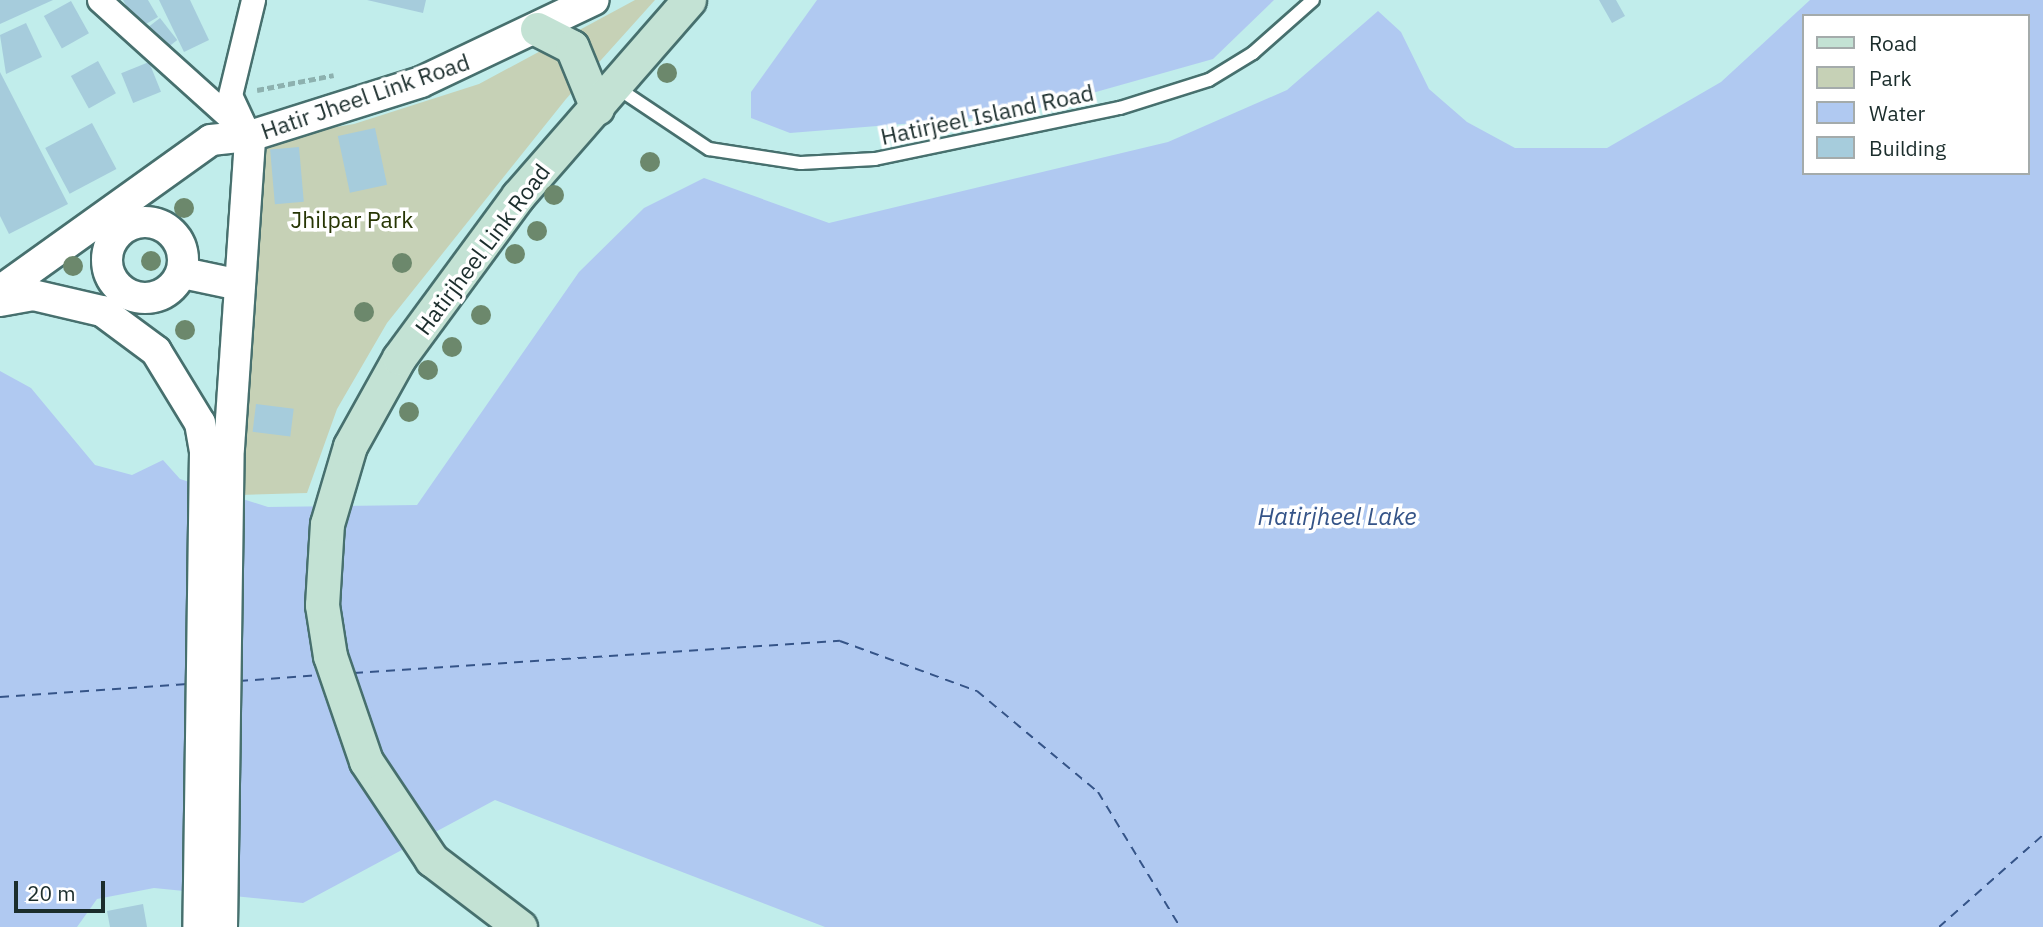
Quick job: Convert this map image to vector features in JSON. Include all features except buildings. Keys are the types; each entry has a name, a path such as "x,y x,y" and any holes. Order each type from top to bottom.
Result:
{"main road":[{"name":"Hatirjheel Link Road","path":"520,927 432,860 383,793 339,692 323,605 335,488 367,410 399,358 518,196 689,0"},
{"path":"537,29 572,47 606,97"}],"street":[{"path":"99,0 250,136"},
{"path":"209,924 216,438 240,285 250,136 230,95 253,0"},
{"name":"Hatir Jheel Link Road","path":"123,216 211,140 250,136 421,82 594,0"},
{"path":"123,216 106,248 114,284 123,308 216,438"},
{"path":"0,291 123,216 161,225 175,237 183,273"},
{"path":"183,273 240,285"},
{"path":"0,301 33,295 123,308 154,297 183,273"}],"lane":[{"name":"Hatirjeel Island Road","path":"606,97 709,149 801,163 875,159 1120,107 1209,80 1253,53 1313,0"}],"green space":[{"name":"Jhilpar Park","path":"635,0 655,0 566,99 387,323 337,409 307,493 239,495 265,139 354,124 479,84"}],"water":[{"path":"817,0 1274,0 1213,59 1014,115 790,133 751,118 751,92"},
{"name":"Hatirjheel Lake","path":"1810,0 2043,0 2043,927 825,927 495,800 303,903 154,888 97,899 77,927 0,927 0,371 31,388 95,465 132,475 163,460 180,479 268,507 417,505 579,272 644,208 704,178 829,223 1168,142 1287,90 1378,11 1401,32 1429,89 1467,122 1515,148 1607,148 1721,82"}],"ferry route":[{"path":"354,673 840,641 977,691 1098,792 1180,927"},
{"path":"239,681 320,675"},
{"path":"0,697 188,684"},
{"path":"1939,927 2043,835"}]}
